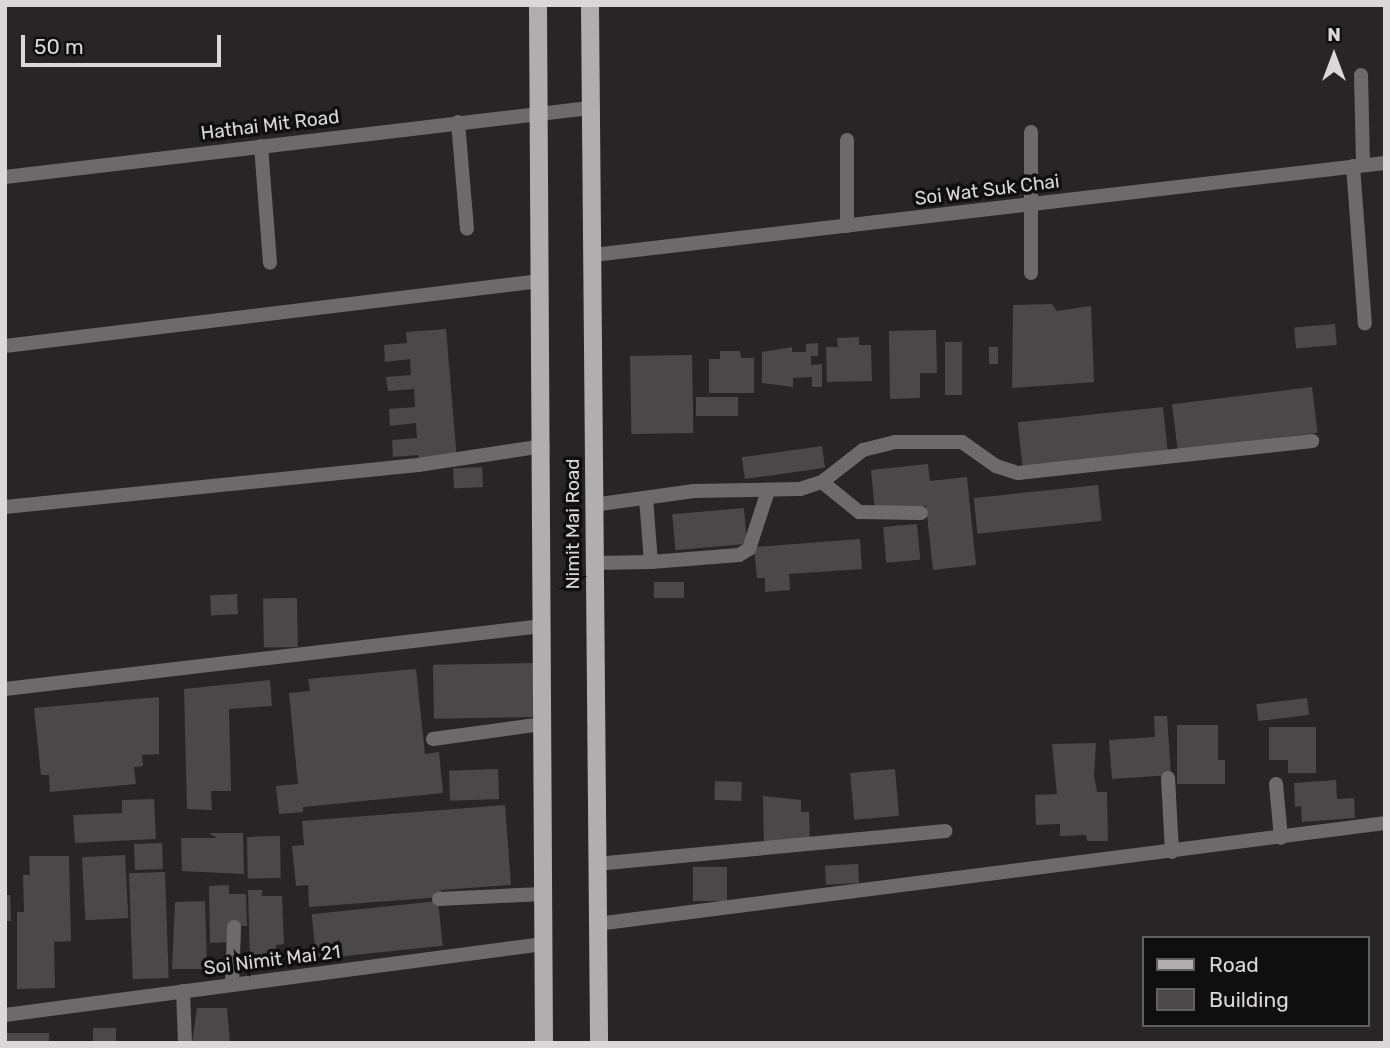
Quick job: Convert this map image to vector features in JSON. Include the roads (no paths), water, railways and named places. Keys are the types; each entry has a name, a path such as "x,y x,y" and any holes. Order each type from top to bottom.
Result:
{"main road":[{"name":"Nimit Mai Road","path":"538,5 544,1043"},
{"name":"Nimit Mai Road","path":"590,5 599,1043"}],"street":[{"path":"1360,75 1358,166 1365,324"},
{"name":"Hathai Mit Road","path":"5,176 590,108"},
{"path":"458,122 467,229"},
{"path":"1031,132 1031,272"},
{"path":"846,140 846,226"},
{"path":"261,146 270,263"},
{"name":"Soi Wat Suk Chai","path":"593,255 1385,163"},
{"path":"5,346 540,281"},
{"path":"593,505 724,489 768,491 822,482 863,450 895,442 962,442 996,466 1018,473 1312,441"},
{"path":"5,507 418,466 542,446"},
{"path":"822,482 859,512 921,513"},
{"path":"594,562 651,562 739,555 749,549 768,491"},
{"path":"646,499 651,562"},
{"path":"5,690 542,626"},
{"path":"433,739 542,724"},
{"path":"1168,778 1172,852"},
{"path":"1276,785 1281,838"},
{"path":"597,923 1385,823"},
{"path":"596,864 945,831"},
{"path":"439,899 543,894"},
{"path":"232,985 234,927"},
{"name":"Soi Nimit Mai 21","path":"5,1015 543,944"},
{"path":"183,992 185,1043"}]}
